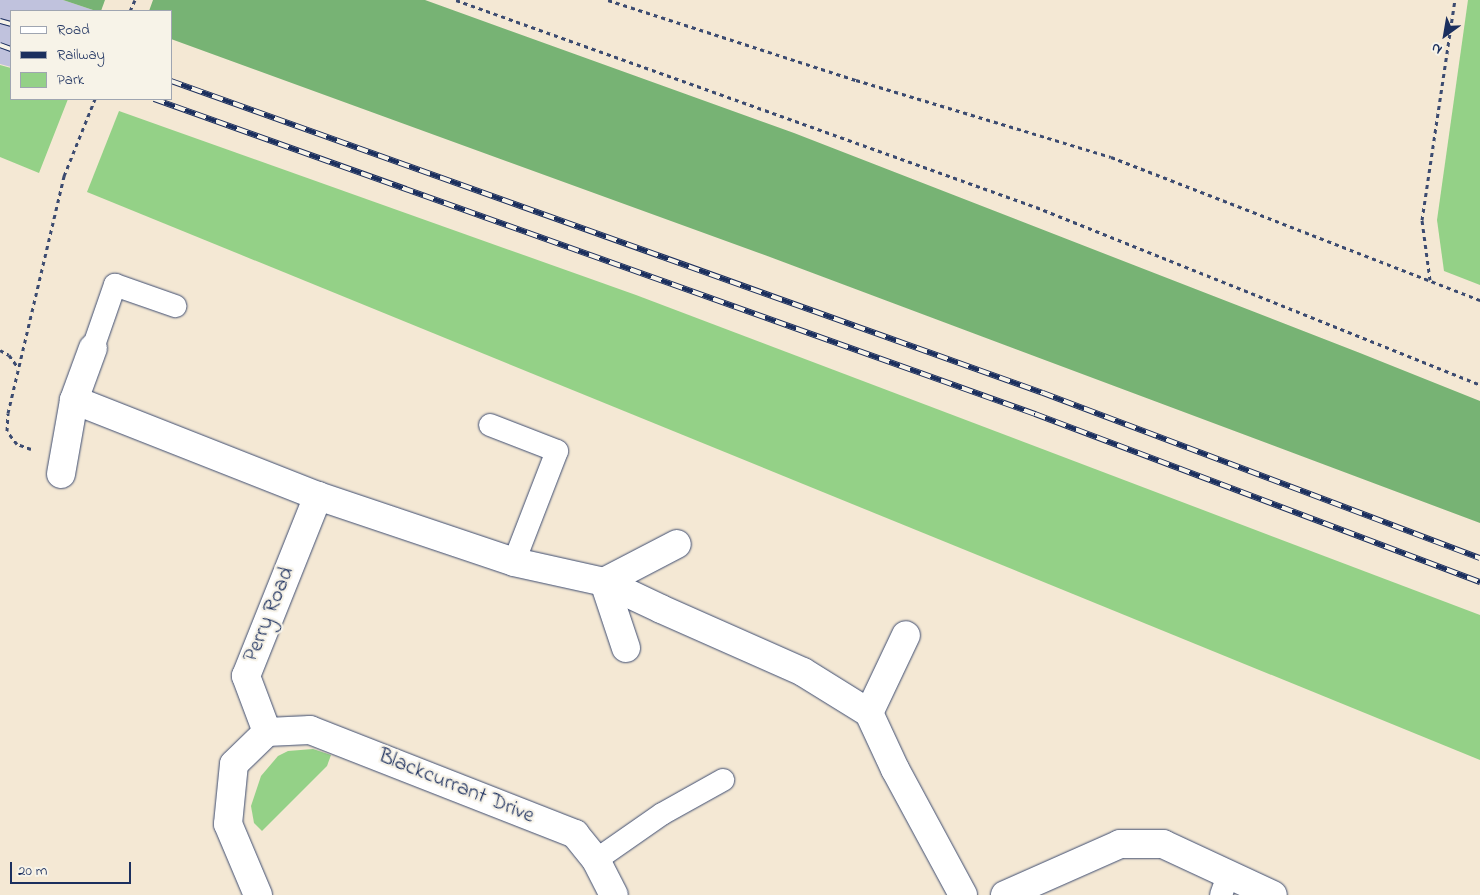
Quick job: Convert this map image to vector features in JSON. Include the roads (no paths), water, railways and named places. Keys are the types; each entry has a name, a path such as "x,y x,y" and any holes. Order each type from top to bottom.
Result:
{"street":[{"path":"61,474 74,400 93,348"},
{"path":"74,400 318,496 514,562 604,582 803,672 869,713 895,770 963,895"},
{"name":"Perry Road","path":"267,732 246,676 318,496"},
{"path":"604,582 677,544"},
{"path":"604,582 626,648"},
{"path":"869,713 906,635"},
{"name":"Blackcurrant Drive","path":"267,732 310,730 575,834 596,860 614,895"},
{"path":"258,895 228,824 234,764 267,732"},
{"path":"1005,895 1120,844 1163,844 1225,884 1273,895"}],"lane":[{"path":"93,348 115,285 175,306"},
{"path":"490,425 557,451 514,562"},
{"path":"596,860 662,814 723,780"}],"railway":[{"path":"0,21 10,24"},
{"path":"0,45 10,49"},
{"path":"172,81 1043,393 1480,558"},
{"path":"157,100 1035,414 1480,582"}]}
